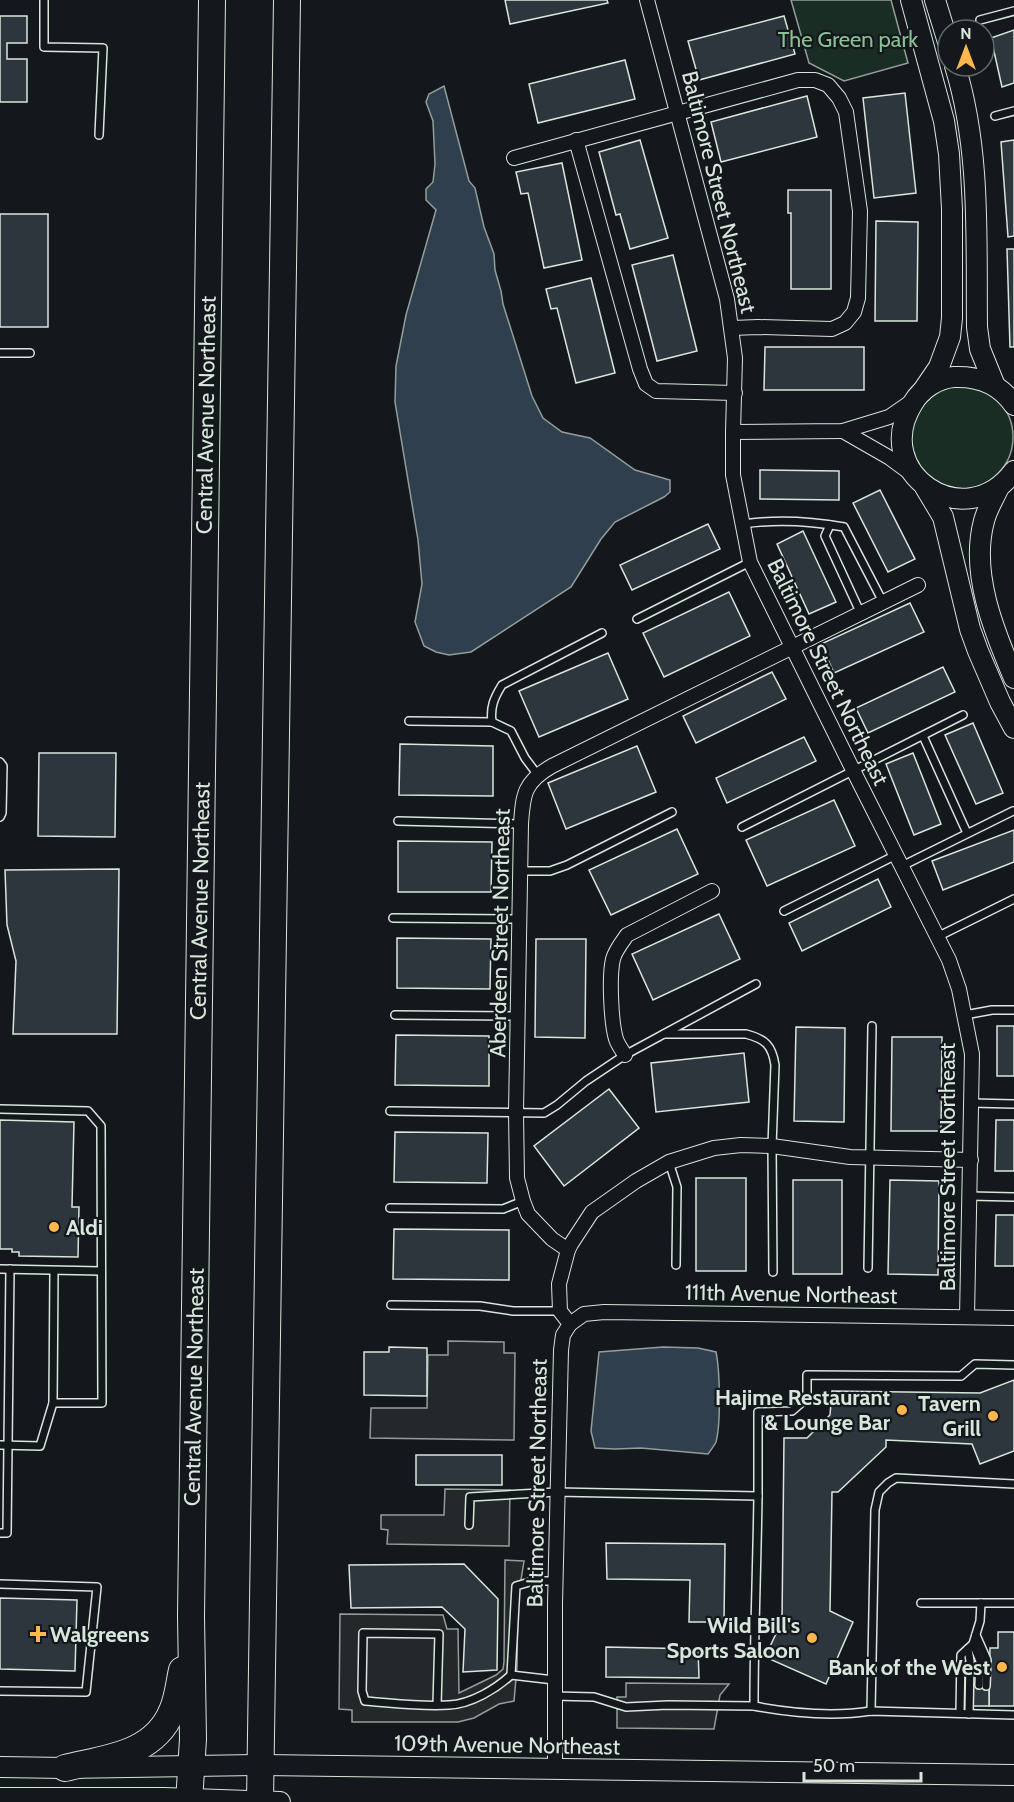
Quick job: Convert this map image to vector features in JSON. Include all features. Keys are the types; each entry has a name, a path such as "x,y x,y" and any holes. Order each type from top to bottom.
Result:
{"highway":[{"name":"Central Avenue Northeast","path":"189,1800 193,1739 191,1616 212,0"},
{"path":"267,1802 262,1765 275,702 287,0"},
{"path":"66,1768 132,1751 149,1742 168,1720 179,1687 191,1616"}],"street":[{"name":"Baltimore Street Northeast","path":"647,0 727,299 735,358 734,475 750,562 949,960 965,1015 972,1054 968,1317"},
{"path":"911,0 944,120 949,154 952,209 952,318 950,337 939,367 905,415 901,436 904,457 943,517 970,628 988,677 1014,728"},
{"path":"935,0 941,18"},
{"path":"958,78 967,115 976,191 977,327 980,350 995,386"},
{"path":"514,158 798,80 815,80 828,85 839,98 846,112 860,211 858,298 854,312 845,323 832,329 732,328"},
{"path":"576,140 646,384 656,391 735,393"},
{"path":"733,432 843,431 889,417 935,383 950,378 981,379 1005,393 1014,404"},
{"path":"843,431 890,458 937,494 953,498 969,499 985,495 999,487 1014,471"},
{"path":"999,487 985,518 979,553 991,614 1014,678"},
{"path":"537,774 918,585"},
{"name":"Aberdeen Street Northeast","path":"537,774 528,786 520,824 517,1178 528,1214 552,1239 568,1250"},
{"path":"625,1055 616,1042 613,1027 613,958 627,935 712,891"},
{"path":"570,1324 560,1311 559,1284 568,1250 592,1212 636,1181 669,1162 714,1148 741,1145 772,1146 826,1155 971,1160"},
{"name":"111th Avenue Northeast","path":"570,1324 584,1314 604,1312 1014,1318"},
{"name":"Baltimore Street Northeast","path":"555,1770 555,1581 561,1350 563,1335 570,1324"},
{"name":"109th Avenue Northeast","path":"0,1767 262,1765 1014,1775"},
{"path":"5,1799 267,1802"}],"lane":[{"path":"44,0 44,47 103,48 99,135"},
{"path":"988,18 1014,11"},
{"path":"995,116 1014,111"},
{"path":"0,353 30,353"},
{"path":"743,524 793,521 844,527 883,602"},
{"path":"830,525 825,536 861,614"},
{"path":"637,619 750,562"},
{"path":"492,722 491,710 495,696 502,685 602,633"},
{"path":"742,827 963,715"},
{"path":"409,721 492,722 511,731 525,758 537,774"},
{"path":"923,736 968,833"},
{"path":"0,762 3,766 0,817"},
{"path":"784,911 968,833 1013,811"},
{"path":"520,871 550,871 567,866 672,812"},
{"path":"398,821 520,824"},
{"path":"937,937 1014,899"},
{"path":"393,918 519,919"},
{"path":"390,1111 544,1113 625,1055 756,984"},
{"path":"965,1015 992,1010 1014,1010"},
{"path":"395,1015 519,1016"},
{"path":"868,1268 872,1026"},
{"path":"662,1034 746,1034 758,1037 768,1044 774,1053 773,1272"},
{"path":"972,1103 1014,1104"},
{"path":"0,1109 88,1112 101,1126 102,1403 52,1403"},
{"path":"669,1162 677,1187 676,1265"},
{"path":"970,1196 1014,1197"},
{"path":"390,1208 503,1209 523,1201"},
{"path":"0,1269 101,1270"},
{"path":"0,1533 7,1533 4,1445 10,1269"},
{"path":"4,1445 40,1446 52,1403 54,1270"},
{"path":"391,1305 480,1306 513,1311 560,1311"},
{"path":"754,1706 758,1412 792,1411 807,1398 807,1375 961,1376 975,1364 1014,1365"},
{"path":"871,1711 875,1509 879,1492 896,1478 1014,1484"},
{"path":"469,1525 470,1497 557,1492 758,1496"},
{"path":"437,1705 440,1634 363,1633 362,1691 365,1701 437,1705 451,1705 498,1686 511,1675 516,1586 533,1581 555,1581"},
{"path":"0,1584 97,1587 86,1692 0,1690"},
{"path":"921,1603 1014,1603"},
{"path":"960,1713 961,1655 976,1635 981,1621 981,1603"},
{"path":"970,1646 980,1661 983,1686 987,1660 976,1635"},
{"path":"969,1714 970,1646"},
{"path":"511,1675 554,1680"},
{"path":"554,1696 594,1697 626,1707 754,1706 813,1713 871,1711 1014,1715"},
{"path":"983,1705 983,1714"}],"green space":[{"name":"The Green park","path":"791,0 891,0 908,63 844,81 809,63"},
{"path":"961,385 981,389 990,394 1004,408 1009,417 1013,437 1009,457 1004,466 990,480 981,485 961,489 941,485 932,480 918,466 913,457 909,437 913,417 918,408 932,394 941,389"}],"shaded area":[{"path":"448,1341 504,1342 504,1353 515,1353 514,1440 370,1438 371,1408 427,1408 428,1355 448,1355"},
{"path":"445,1489 510,1490 509,1546 387,1544 388,1530 381,1529 381,1515 444,1515"},
{"path":"505,1560 524,1561 518,1599 514,1701 499,1704 474,1718 458,1722 352,1722 352,1710 339,1709 340,1614 443,1615 447,1629 458,1629 459,1693 496,1675 503,1669"},
{"path":"626,1683 729,1684 720,1695 714,1729 617,1728 617,1697 626,1697"}],"water":[{"path":"444,86 469,181 475,188 484,227 494,254 495,270 503,304 532,396 543,418 562,432 590,438 635,470 670,480 670,492 664,497 615,522 601,539 571,587 471,652 449,655 424,646 415,622 422,584 418,540 395,402 396,366 406,315 436,210 426,200 426,189 433,182 435,164 433,121 426,102 429,94"},
{"path":"663,1347 698,1348 716,1352 718,1433 716,1442 708,1454 641,1448 595,1448 591,1431 599,1352"}],"building":[{"path":"505,0 607,0 608,3 510,24"},
{"path":"0,16 27,16 27,43 7,43 7,59 27,59 27,102 0,102"},
{"path":"784,16 795,54 699,80 688,41"},
{"path":"1014,30 1014,83 1002,87 996,60 996,36"},
{"path":"625,60 635,99 538,123 529,84"},
{"path":"905,93 916,193 874,198 863,98"},
{"path":"807,96 817,137 721,162 711,122"},
{"path":"640,140 668,238 630,249 620,214 616,215 599,152"},
{"path":"1014,140 1014,236 1008,237 1001,142"},
{"path":"562,163 582,260 544,268 528,193 521,194 516,172"},
{"path":"788,190 831,190 831,289 791,289 791,213 788,213"},
{"path":"0,214 48,214 48,327 0,327"},
{"path":"876,221 918,222 917,321 875,321"},
{"path":"1007,249 1014,249 1014,347 1010,347"},
{"path":"673,255 697,351 657,361 632,265"},
{"path":"591,278 615,373 576,383 557,308 551,309 546,289"},
{"path":"765,347 864,347 864,390 764,390"},
{"path":"760,470 839,471 839,500 760,499"},
{"path":"880,490 915,559 888,572 853,503"},
{"path":"708,524 720,549 632,590 620,565"},
{"path":"803,531 836,602 809,614 777,544"},
{"path":"729,592 750,636 664,677 643,633"},
{"path":"910,603 924,632 834,673 821,644"},
{"path":"608,653 628,699 539,737 519,691"},
{"path":"943,667 955,692 868,733 856,708"},
{"path":"772,672 786,699 696,743 683,716"},
{"path":"973,723 1003,793 976,804 945,735"},
{"path":"804,737 816,761 727,803 716,778"},
{"path":"400,744 493,746 493,796 399,795"},
{"path":"637,746 656,792 566,829 548,783"},
{"path":"39,753 116,753 115,837 38,836"},
{"path":"913,753 941,824 914,835 886,764"},
{"path":"834,800 855,846 767,886 746,840"},
{"path":"677,829 698,874 611,915 589,870"},
{"path":"1014,830 1014,862 943,890 932,861"},
{"path":"398,841 492,842 491,892 398,892"},
{"path":"119,869 117,1034 13,1034 16,961 7,925 5,870"},
{"path":"878,879 891,907 802,951 789,923"},
{"path":"719,914 740,959 653,1000 632,954"},
{"path":"397,938 491,939 490,989 397,988"},
{"path":"536,939 586,939 585,1038 535,1037"},
{"path":"997,1026 1014,1026 1014,1076 997,1076"},
{"path":"796,1027 845,1028 844,1122 794,1121"},
{"path":"396,1035 489,1036 489,1086 395,1085"},
{"path":"892,1037 942,1037 941,1131 891,1131"},
{"path":"744,1053 749,1102 656,1112 651,1063"},
{"path":"609,1089 639,1128 564,1186 534,1146"},
{"path":"0,1120 74,1122 72,1207 79,1207 78,1257 19,1256 19,1252 12,1252 12,1249 0,1249"},
{"path":"996,1120 1014,1120 1014,1171 995,1171"},
{"path":"395,1132 488,1133 487,1183 394,1182"},
{"path":"696,1178 746,1178 746,1271 696,1271"},
{"path":"793,1180 842,1180 842,1274 793,1274"},
{"path":"890,1180 939,1181 938,1275 888,1274"},
{"path":"996,1215 1014,1215 1014,1266 995,1266"},
{"path":"394,1229 509,1230 509,1280 393,1279"},
{"path":"389,1347 427,1348 427,1396 364,1395 364,1352 389,1352"},
{"path":"1014,1380 1014,1451 980,1464 972,1444 886,1440 886,1447 838,1492 832,1492 830,1611 853,1622 826,1684 765,1657 782,1621 784,1438 807,1438 830,1415 832,1391 980,1393"},
{"path":"416,1455 502,1455 502,1485 416,1485"},
{"path":"606,1543 725,1544 724,1622 689,1622 690,1580 607,1579"},
{"path":"464,1564 498,1599 497,1670 463,1672 465,1629 442,1607 351,1608 349,1565"},
{"name":"Walgreens","path":"0,1598 77,1600 75,1671 0,1669"},
{"name":"Bank of the West","path":"998,1632 1014,1632 1014,1706 989,1706 990,1648 998,1648"},
{"path":"606,1647 698,1649 699,1678 606,1677"},
{"path":"972,1685 989,1686 989,1706 972,1706"}],"place":[{"name":"Aldi","path":"54,1227"},
{"name":"Hajime Restaurant & Lounge Bar","path":"902,1410"},
{"name":"Tavern Grill","path":"993,1416"},
{"name":"Walgreens","path":"38,1634"},
{"name":"Wild Bill's Sports Saloon","path":"812,1638"},
{"name":"Bank of the West","path":"1002,1667"}]}
